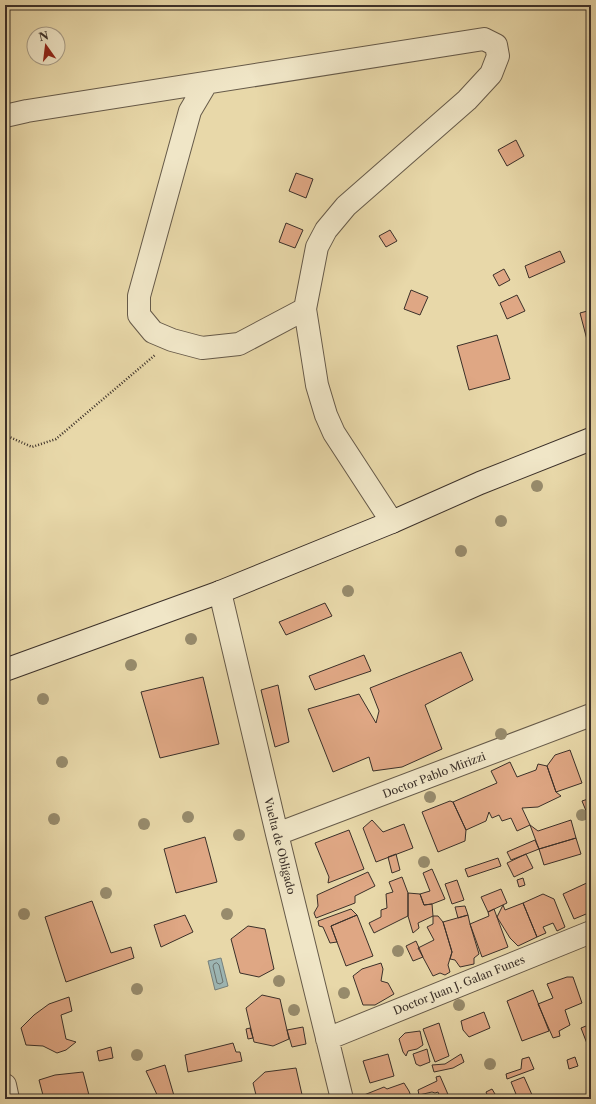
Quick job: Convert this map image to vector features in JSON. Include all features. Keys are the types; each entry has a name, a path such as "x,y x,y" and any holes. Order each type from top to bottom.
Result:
{"street":[{"path":"5,116 27,111 484,40 496,45 498,56 491,74 467,100 346,206 326,230 318,247 305,308 317,385 326,415 334,433 392,522"},
{"path":"206,84 190,111 139,296 139,315 153,332 172,340 202,348 239,344 305,308"},
{"path":"5,670 220,592 392,522 480,483 591,439"},
{"name":"Vuelta de Obligado","path":"220,592 342,1099"},
{"name":"Doctor Pablo Mirizzi","path":"277,834 591,715"},
{"name":"Doctor Juan J. Galan Funes","path":"327,1039 591,932"},
{"path":"5,1085 8,1099"}],"path":[{"path":"5,435 32,447 56,439 172,340"}],"water":[{"path":"221,958 228,986 215,990 208,961"}],"building":[{"path":"516,140 524,156 507,166 498,150"},
{"path":"296,173 313,179 306,198 289,191"},
{"path":"286,223 303,230 295,248 279,242"},
{"path":"390,230 397,241 386,247 379,236"},
{"path":"560,251 565,262 529,278 525,266"},
{"path":"504,269 510,280 499,286 493,275"},
{"path":"411,290 428,297 420,315 404,309"},
{"path":"517,295 525,311 507,319 500,303"},
{"path":"591,310 591,355 580,313"},
{"path":"497,335 510,379 469,390 457,346"},
{"path":"325,603 332,616 286,635 279,622"},
{"path":"461,652 473,680 425,705 442,749 402,767 373,771 369,757 333,772 308,709 359,694 376,723 379,711 370,688"},
{"path":"364,655 371,671 315,690 309,676"},
{"path":"203,677 219,744 160,758 141,692"},
{"path":"278,685 289,742 275,747 261,690"},
{"path":"570,750 582,783 556,792 547,766 555,755"},
{"path":"510,762 517,777 536,770 538,764 547,766 556,792 561,796 538,807 522,808 530,825 517,831 511,818 502,821 499,815 492,818 489,812 486,821 466,830 453,802 497,783 491,771"},
{"path":"591,798 591,823 582,801"},
{"path":"450,801 453,802 466,830 465,841 438,852 422,812"},
{"path":"372,820 383,832 404,824 413,848 376,862 363,828"},
{"path":"571,820 576,838 539,849 530,825 538,831"},
{"path":"349,830 364,869 328,883 329,877 315,843"},
{"path":"205,837 217,882 176,893 164,849"},
{"path":"576,838 581,854 544,865 539,849"},
{"path":"535,840 539,849 511,860 507,852"},
{"path":"396,854 400,870 392,873 388,857"},
{"path":"526,854 533,868 514,877 507,863"},
{"path":"498,858 501,866 468,877 465,869"},
{"path":"432,869 445,899 432,904 424,905 420,894 430,891 423,873"},
{"path":"368,872 375,886 355,896 355,903 316,918 314,913 318,906 317,895"},
{"path":"402,877 408,893 408,916 374,933 369,923 381,917 381,910 387,908 386,894 393,892 389,882"},
{"path":"523,878 525,885 519,887 517,880"},
{"path":"457,880 464,900 452,904 445,884"},
{"path":"591,881 591,912 574,919 563,894"},
{"path":"501,889 507,903 488,912 481,897"},
{"path":"408,893 420,894 424,905 432,904 433,916 418,923 419,928 413,933 408,916"},
{"path":"543,894 554,899 565,927 557,931 553,923 543,927 546,933 537,937 523,903"},
{"path":"92,901 111,953 131,947 134,958 66,982 45,917"},
{"path":"523,903 537,937 518,946 510,938 497,917 503,905 505,910"},
{"path":"465,906 468,915 458,918 455,907"},
{"path":"351,909 357,915 331,926 337,942 330,943 323,927 319,926 318,921"},
{"path":"494,909 508,947 482,957 470,924 489,916 488,912"},
{"path":"185,915 193,932 161,947 154,925"},
{"path":"357,915 373,956 346,966 331,926"},
{"path":"468,915 479,954 474,958 474,964 460,967 455,960 450,959 452,952 443,922"},
{"path":"433,916 438,916 443,922 452,952 448,965 450,972 445,975 440,973 433,976 418,948 434,940 427,927 433,924"},
{"path":"248,926 265,929 274,969 259,977 240,973 231,939"},
{"path":"416,941 423,957 413,961 406,946"},
{"path":"381,963 383,969 381,981 388,983 394,994 375,1005 363,1005 353,976 362,969"},
{"path":"567,977 573,977 582,1003 565,1010 570,1025 559,1031 560,1036 553,1038 538,1004 553,998 547,984"},
{"path":"533,990 549,1031 522,1041 507,1001"},
{"path":"262,995 280,999 289,1039 273,1046 254,1042 246,1008"},
{"path":"69,997 72,1011 61,1015 66,1039 76,1042 66,1050 57,1053 43,1046 26,1045 21,1028 34,1015 49,1004"},
{"path":"484,1012 490,1028 469,1037 463,1030 461,1021"},
{"path":"439,1023 449,1056 435,1062 423,1029"},
{"path":"591,1024 591,1054 581,1028"},
{"path":"303,1027 306,1044 292,1047 287,1030"},
{"path":"250,1028 253,1038 248,1039 246,1029"},
{"path":"420,1031 423,1045 417,1049 408,1051 406,1056 403,1052 399,1039 405,1033"},
{"path":"233,1043 236,1052 240,1052 242,1061 188,1072 185,1055"},
{"path":"111,1047 113,1058 99,1061 97,1051"},
{"path":"427,1049 430,1062 420,1066 416,1064 413,1054"},
{"path":"388,1054 394,1076 370,1083 363,1061"},
{"path":"461,1054 464,1062 453,1068 434,1072 432,1065 445,1064"},
{"path":"529,1057 534,1069 507,1079 506,1074 521,1069 522,1059"},
{"path":"575,1057 578,1066 569,1069 567,1060"},
{"path":"165,1065 175,1099 159,1099 146,1071"},
{"path":"296,1068 303,1099 257,1099 253,1083 265,1072"},
{"path":"83,1072 90,1099 44,1099 39,1080 55,1075"},
{"path":"440,1076 450,1099 441,1099 438,1092 419,1095 418,1090 437,1081 436,1077"},
{"path":"524,1077 533,1097 528,1099 518,1099 511,1082"},
{"path":"404,1083 412,1099 365,1099 364,1095 384,1087 387,1089"},
{"path":"492,1089 498,1099 489,1099 486,1092"}]}
